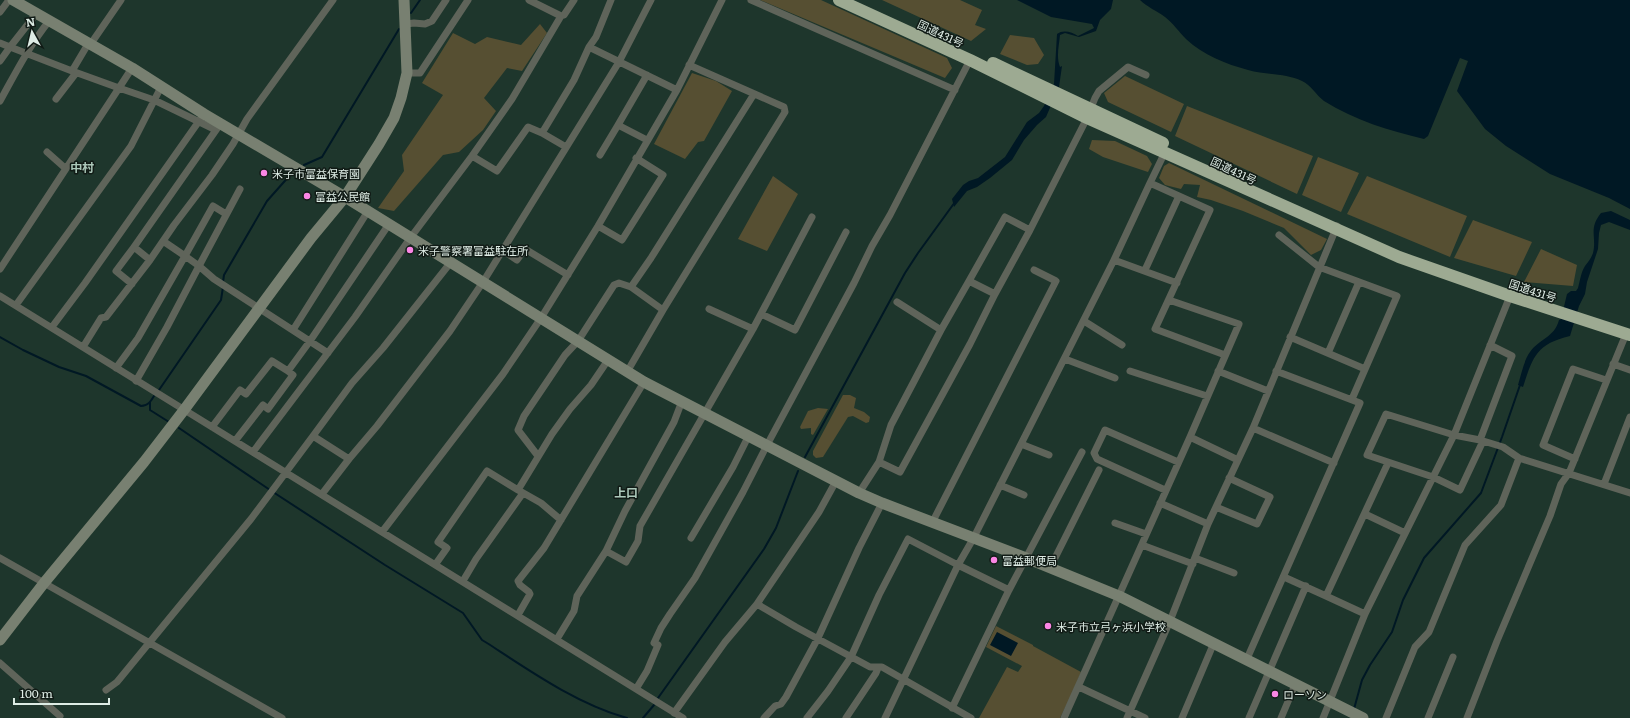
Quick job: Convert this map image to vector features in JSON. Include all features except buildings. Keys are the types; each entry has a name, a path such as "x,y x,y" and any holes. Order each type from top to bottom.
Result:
{"highway":[{"name":"国道431号","path":"840,0 1052,96"},
{"name":"国道431号","path":"857,0 1052,96 1399,257 1510,296 1578,314 1629,332"},
{"name":"国道431号","path":"1090,114 1166,152 1337,227 1560,309"}],"street":[{"path":"0,12 10,0"},
{"path":"13,0 132,68 161,87 201,118"},
{"path":"56,100 74,72 89,44 121,0"},
{"path":"83,347 101,318 106,317 132,284 212,175 233,144 247,119 333,0"},
{"path":"0,640 44,582 144,462 311,238 345,197 394,118 401,98 406,73 406,24 404,0"},
{"path":"406,24 425,24 432,21 446,0"},
{"path":"406,73 420,73 468,0"},
{"path":"529,0 539,2 561,16"},
{"path":"253,452 328,353 382,280 411,237 472,156 512,99 561,16 564,15 574,0"},
{"path":"542,133 574,80 589,48 596,37 611,0"},
{"path":"322,494 377,426 450,331 483,282 619,62 651,0"},
{"path":"382,532 503,374 568,276 677,90 722,0"},
{"path":"751,0 955,90"},
{"path":"0,61 36,14"},
{"path":"0,101 37,35 49,21"},
{"path":"0,43 74,72 154,100 238,134 411,237 644,382 859,493 1119,596 1170,621 1213,645 1363,718"},
{"path":"589,48 677,90"},
{"path":"636,689 647,671 658,645 654,643 661,628 695,578 743,492 970,60"},
{"path":"627,372 663,310 785,112 784,107 689,65"},
{"path":"879,462 900,472 1030,230 1090,114 1095,98 1099,92 1128,67 1146,75"},
{"path":"0,269 132,68"},
{"path":"600,155 647,75"},
{"path":"16,305 130,146 161,87"},
{"path":"631,287 651,258 754,94"},
{"path":"52,327 85,283 201,118"},
{"path":"618,125 647,140"},
{"path":"132,284 116,271 218,127"},
{"path":"472,156 497,171 528,127 542,133 566,147"},
{"path":"46,152 65,168"},
{"path":"884,718 958,564 973,539 1065,359 1166,152"},
{"path":"598,226 622,240 663,175 636,158"},
{"path":"1150,183 1210,210 1155,329 1225,355"},
{"path":"136,381 167,328 198,266 240,189"},
{"path":"1145,270 1179,196"},
{"path":"116,368 138,338 214,206 226,214"},
{"path":"293,330 368,211"},
{"path":"606,551 626,562 638,541 640,526 753,330 812,217"},
{"path":"859,493 879,462 891,425 941,330 1005,217 1030,230"},
{"path":"288,371 389,224"},
{"path":"1128,715 1170,621 1208,524 1253,428 1337,227"},
{"path":"761,314 795,330 846,232"},
{"path":"1279,236 1319,267 1397,296 1352,399"},
{"path":"163,241 259,309 328,353"},
{"path":"134,247 150,260"},
{"path":"502,250 516,260 525,249 568,276"},
{"path":"1114,260 1145,270 1177,283"},
{"path":"106,690 117,682 179,604 251,519 352,383 383,348 451,262"},
{"path":"932,523 1056,281 1034,270"},
{"path":"969,281 995,294"},
{"path":"1328,353 1359,282"},
{"path":"538,456 518,430 524,416 565,355 578,341 614,286 619,283 631,287 663,310"},
{"path":"0,296 683,718"},
{"path":"1323,718 1365,614 1454,435 1510,296"},
{"path":"1064,718 1239,324 1169,300"},
{"path":"897,302 941,330"},
{"path":"709,309 753,330"},
{"path":"1084,321 1122,345"},
{"path":"1467,718 1497,641 1550,516 1561,484 1569,473 1606,380 1629,332"},
{"path":"1290,337 1365,369"},
{"path":"1490,345 1512,356 1482,440 1460,490 1433,477 1367,455 1386,414 1454,435 1482,440 1503,447 1519,458 1630,493"},
{"path":"1065,359 1115,378"},
{"path":"212,427 240,390 246,394 272,360 293,375 268,409 263,405 235,441"},
{"path":"463,582 520,491 538,456 570,409 591,385 608,360"},
{"path":"1613,364 1630,370"},
{"path":"1575,459 1543,445 1567,383 1573,369 1606,380"},
{"path":"1246,661 1360,403 1276,370"},
{"path":"1130,371 1207,396"},
{"path":"1218,371 1268,391"},
{"path":"518,615 530,594 520,585 518,581 544,548 644,382"},
{"path":"557,639 574,611 577,596 606,551 625,511 674,422 682,401"},
{"path":"1604,484 1630,418"},
{"path":"1253,428 1334,463"},
{"path":"1166,490 1097,459 1094,452 1106,430 1178,462"},
{"path":"691,538 733,466 749,435"},
{"path":"313,436 349,459"},
{"path":"1190,437 1238,460"},
{"path":"1021,444 1049,455"},
{"path":"952,708 1026,558 1082,452"},
{"path":"1386,718 1415,647 1428,632 1465,545 1501,505 1519,458"},
{"path":"1326,596 1388,463"},
{"path":"1050,568 1098,470"},
{"path":"435,565 447,548 438,542 487,471 541,503 561,520"},
{"path":"1216,507 1257,524 1267,504 1270,497 1229,478"},
{"path":"674,713 725,642 757,604 820,512 836,481"},
{"path":"1000,486 1024,495"},
{"path":"1160,502 1208,524"},
{"path":"764,718 774,706 781,704 818,638 859,548 882,503"},
{"path":"1365,514 1405,533"},
{"path":"1115,523 1146,534"},
{"path":"807,718 828,691 851,657 879,595 908,539 1010,590"},
{"path":"1142,544 1234,573"},
{"path":"0,558 282,718"},
{"path":"1284,577 1365,614"},
{"path":"1249,718 1306,586"},
{"path":"757,604 870,667 882,667 971,718"},
{"path":"1182,718 1213,645"},
{"path":"1428,718 1453,657"},
{"path":"0,663 60,716"},
{"path":"846,718 878,668"},
{"path":"1281,718 1295,685"},
{"path":"1079,687 1128,715 1145,718"}],"shaded area":[{"path":"760,0 821,0 947,58 952,68 945,78"},
{"path":"882,0 960,0 982,10 975,25 986,29 971,41"},
{"path":"540,24 547,33 522,71 507,68 484,98 496,111 483,130 459,152 443,155 394,211 378,208 404,171 402,155 443,95 422,83 453,33 475,44 487,37 521,45"},
{"path":"1010,35 1034,38 1044,55 1038,64 1027,65 1000,54"},
{"path":"692,73 716,81 732,91 704,141 698,142 685,159 654,144"},
{"path":"1125,76 1184,104 1171,132 1108,102 1104,93"},
{"path":"1187,106 1313,156 1297,194 1175,136"},
{"path":"1092,140 1115,141 1147,156 1152,164 1148,172 1103,157 1089,149"},
{"path":"1318,157 1359,173 1341,212 1302,195"},
{"path":"1169,163 1327,239 1321,250 1311,255 1284,228 1243,211 1211,200 1197,197 1200,185 1184,184 1181,189 1165,185 1159,178 1164,166"},
{"path":"773,176 798,194 767,251 738,239"},
{"path":"1367,176 1467,216 1450,257 1347,214"},
{"path":"1473,220 1532,242 1516,276 1454,258"},
{"path":"1541,249 1577,265 1573,286 1524,282"},
{"path":"843,395 850,395 856,398 854,408 864,412 870,417 869,422 866,423 853,416 848,417 823,457 816,458 813,455 813,451"},
{"path":"818,408 828,409 813,435 811,434 811,428 801,429 800,427 808,411"},
{"path":"996,626 1081,672 1060,718 979,718 1007,667 1018,672 1022,666 986,647"}],"water":[{"path":"1017,0 1113,0 1111,9 1100,20 1096,31 1079,37 1065,33 1060,35 1058,59 1060,67 1062,66 1059,87 1046,117 1024,140 1012,160 977,187 967,191 954,207 952,199 963,185 978,178 1005,157 1027,122 1039,113 1044,106 1054,84 1057,34 1059,32 1068,32 1078,36 1094,28 1092,24 1051,17"},
{"path":"1140,0 1630,0 1630,209 1609,198 1550,174 1506,146 1485,129 1457,91 1468,61 1460,58 1428,136 1424,139 1385,128 1348,114 1324,101 1308,85 1295,78 1248,70 1215,58 1193,45 1168,19"},
{"path":"1611,211 1630,220 1630,230 1609,222 1601,225 1598,249 1587,282 1585,294 1579,306 1570,336 1550,343 1543,348 1533,360 1523,387 1518,385 1528,355 1534,347 1554,331 1559,320 1561,319 1567,294 1571,291 1576,291 1578,288 1582,271 1593,253 1594,228 1597,219 1601,213"},
{"path":"997,632 1018,643 1011,656 990,645"}],"waterway":[{"path":"411,13 420,0"},
{"path":"304,165 322,157 399,29"},
{"path":"223,282 224,275 267,201 291,174"},
{"path":"805,457 905,273 955,202"},
{"path":"159,390 221,300 223,287"},
{"path":"0,337 59,367 86,376 141,406 147,404 154,396"},
{"path":"1354,709 1362,680 1392,632 1403,600 1424,558 1481,493 1520,385"},
{"path":"150,402 150,410 169,422"},
{"path":"179,428 270,490"},
{"path":"658,698 764,549 776,528 798,471"},
{"path":"273,492 385,565 463,613 482,640 520,665 572,696 608,712 627,718"},
{"path":"643,718 654,705"}],"place":[{"name":"米子市富益保育園","path":"264,173"},
{"name":"富益公民館","path":"307,196"},
{"name":"米子警察署富益駐在所","path":"410,250"},
{"name":"富益郵便局","path":"994,560"},
{"name":"米子市立弓ヶ浜小学校","path":"1048,626"},
{"name":"ローソン","path":"1275,694"}],"district":[{"name":"中村","path":"82,167"},
{"name":"上口","path":"626,492"}]}
